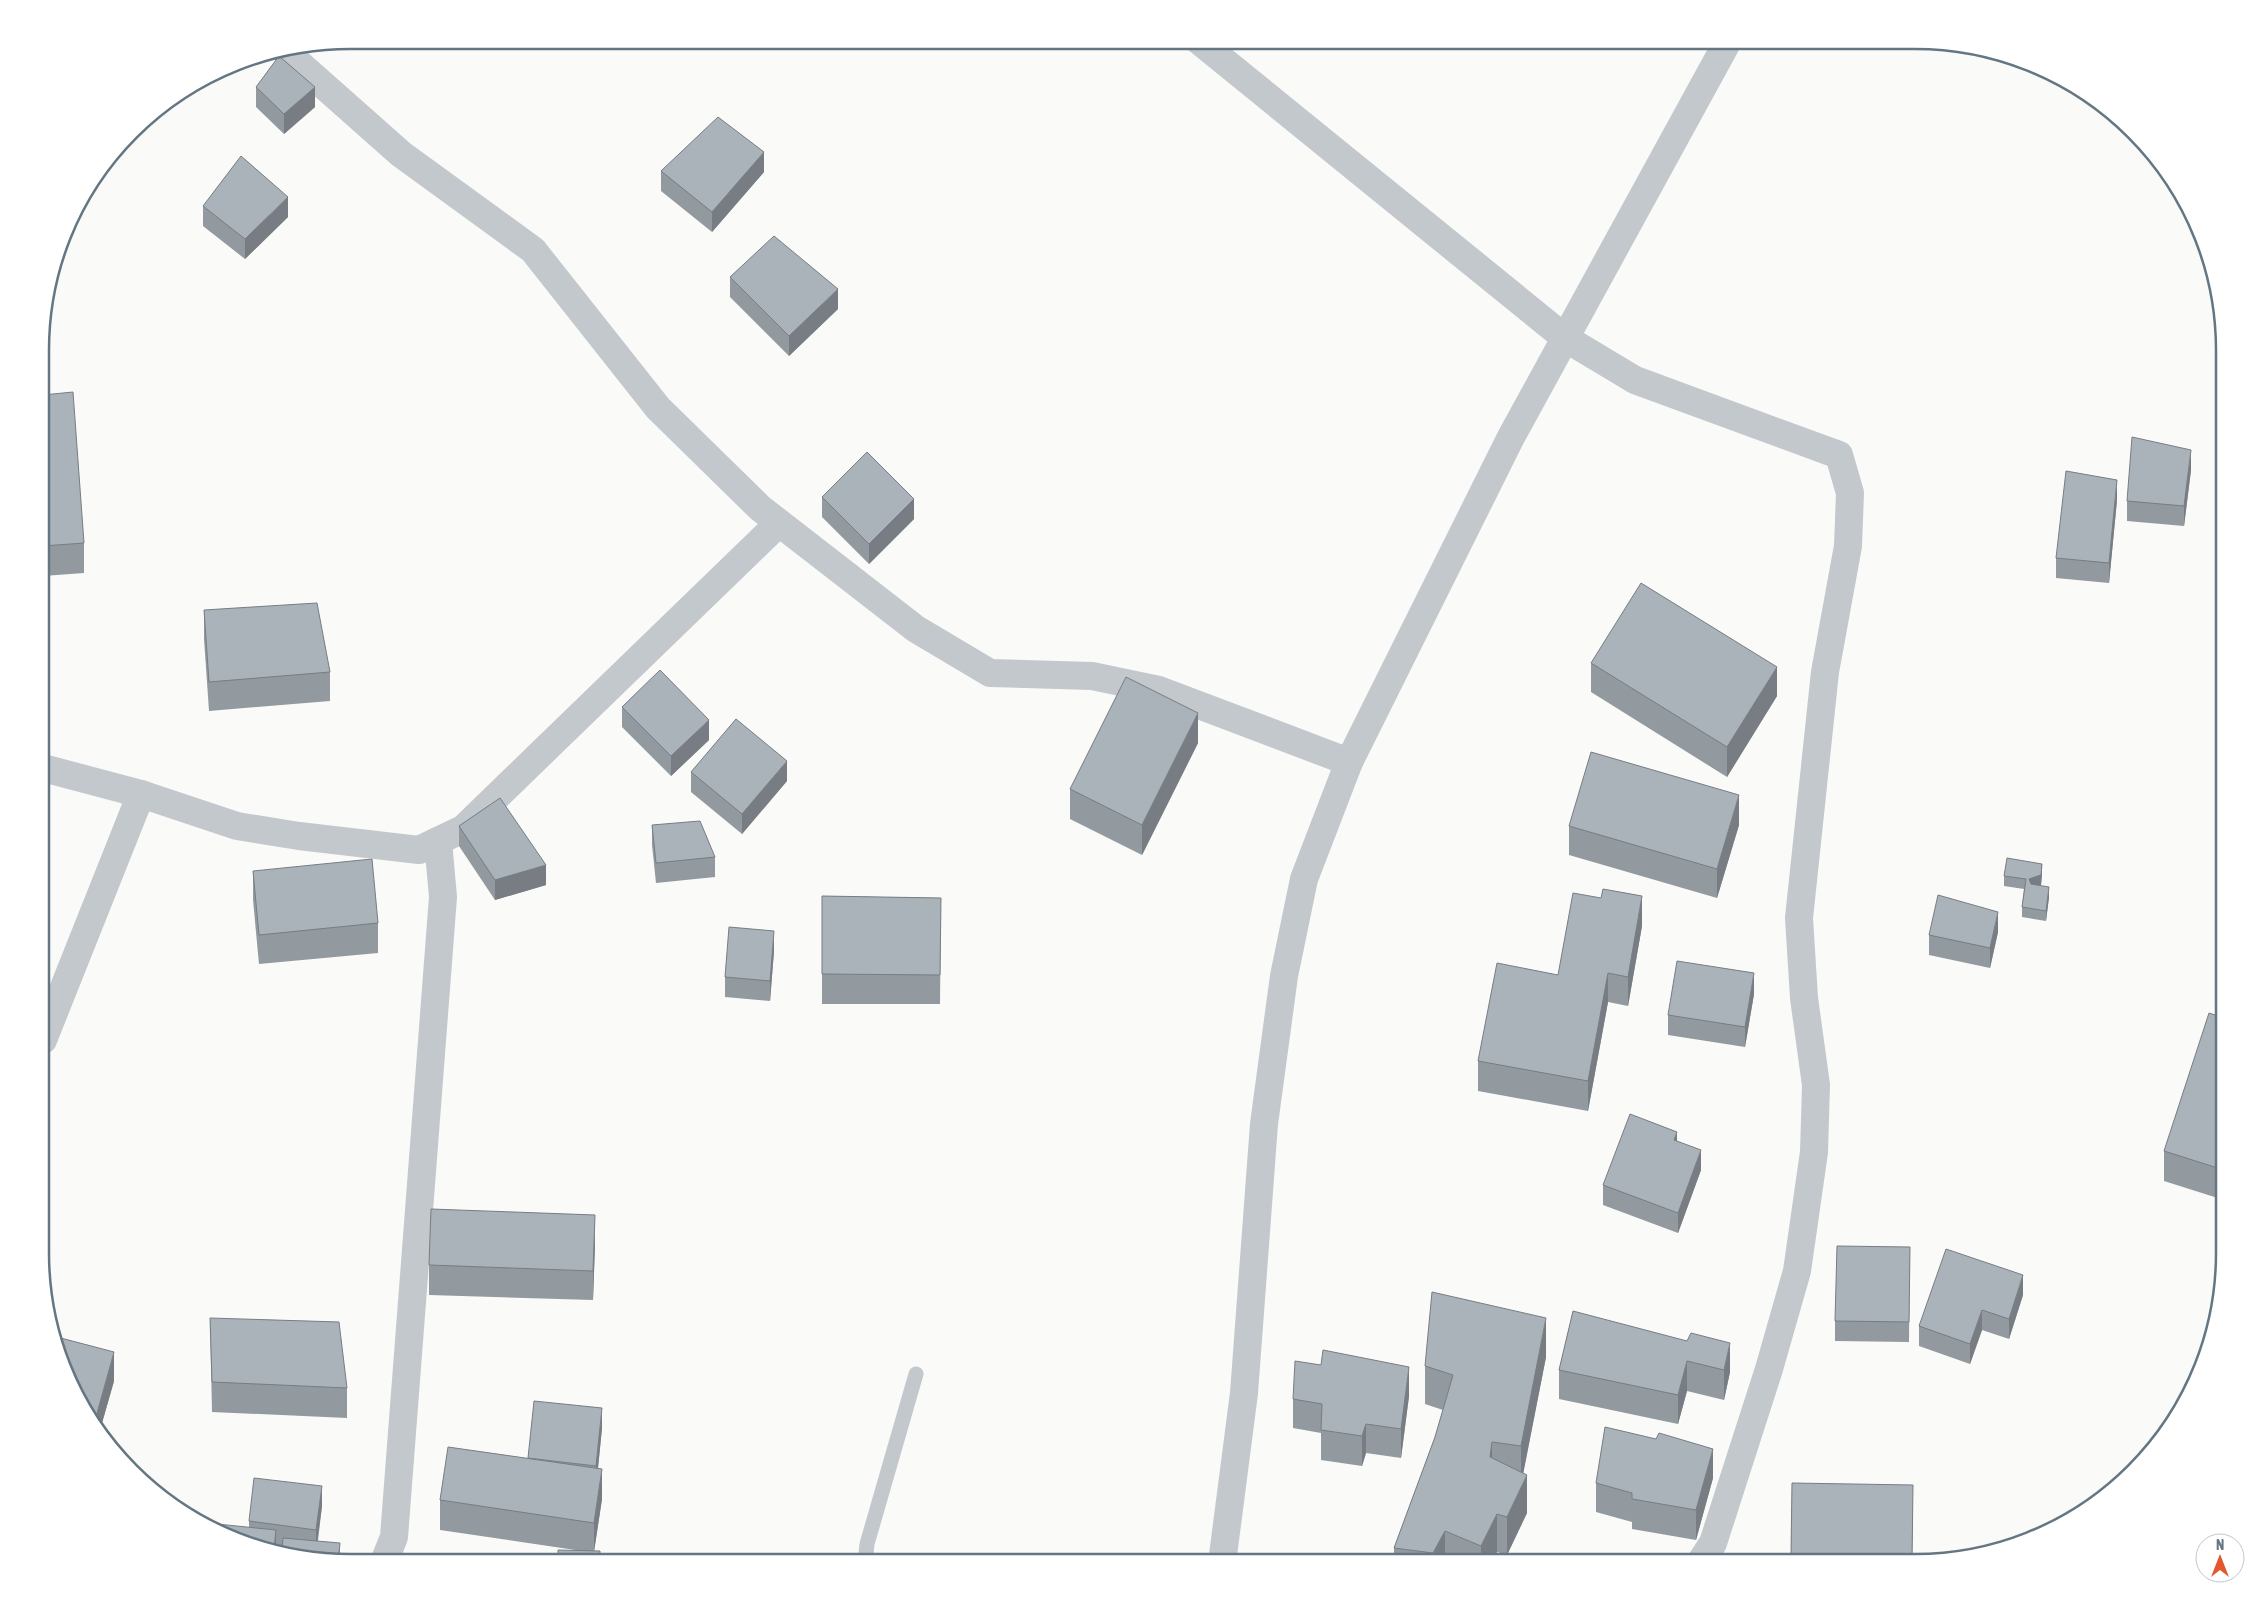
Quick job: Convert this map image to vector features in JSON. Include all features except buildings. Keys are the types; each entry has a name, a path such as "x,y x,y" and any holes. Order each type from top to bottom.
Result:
{"street":[{"path":"1209,49 1565,338 1635,380 1839,455 1850,493 1848,546 1824,672 1799,918 1804,998 1816,1085 1814,1152 1797,1271 1769,1369 1713,1544 1706,1554"},
{"path":"1223,1554 1244,1393 1264,1124 1284,976 1304,879 1349,762 1511,437 1724,49"},
{"path":"290,55 401,154 533,250 658,408 760,508 916,629 990,673 1092,676 1159,690 1349,762"},
{"path":"49,770 141,794 237,826 300,836 419,850 463,829 779,523"},
{"path":"49,1025 141,794"},
{"path":"387,1554 394,1536 443,897 438,841"}],"lane":[{"path":"866,1554 867,1544 916,1374"}]}
